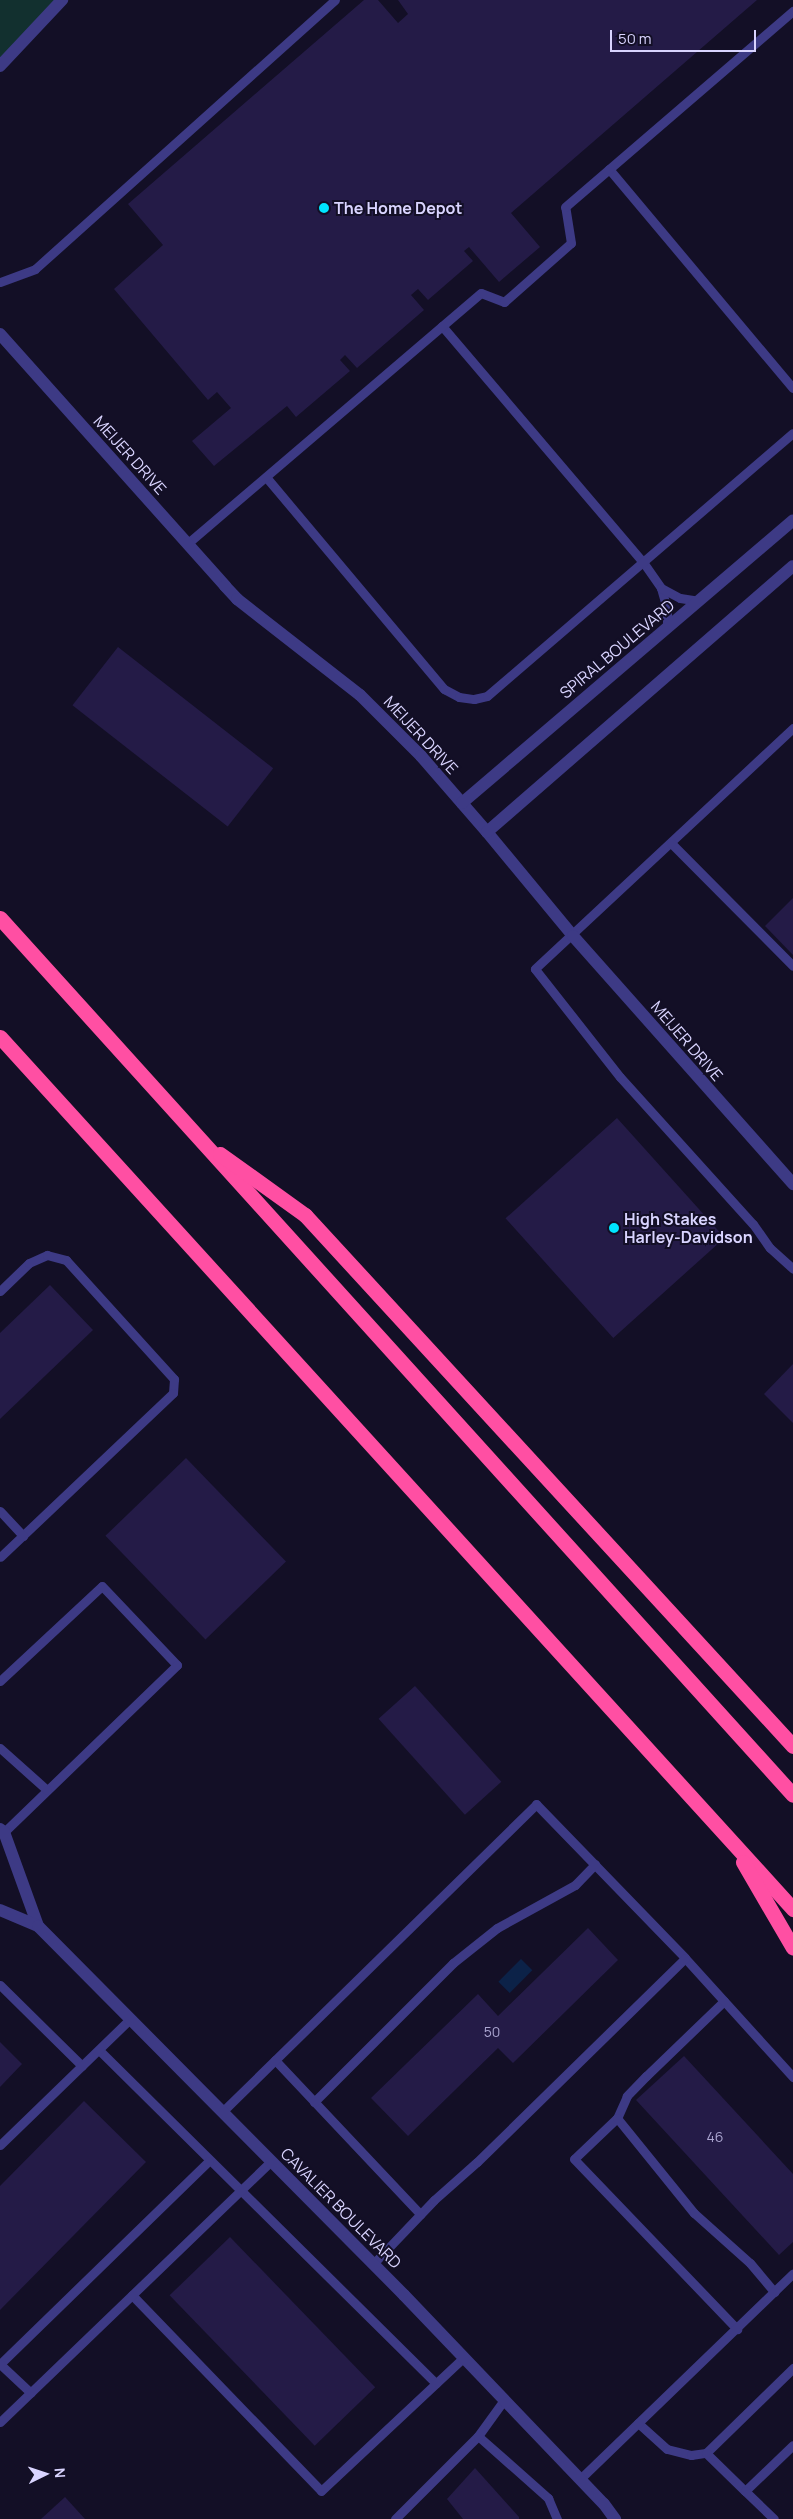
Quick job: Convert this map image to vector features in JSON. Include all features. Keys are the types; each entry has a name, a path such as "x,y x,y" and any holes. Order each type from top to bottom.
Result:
{"highway":[{"path":"0,918 195,1136 793,1795"},
{"path":"0,1037 793,1908"},
{"path":"195,1136 304,1216 793,1746"},
{"path":"730,1839 793,1948"}],"street":[{"path":"0,66 62,0"},
{"name":"MEIJER DRIVE","path":"0,334 237,599 360,694 403,737 488,832 572,936 793,1184"},
{"name":"SPIRAL BOULEVARD","path":"462,803 793,520"},
{"path":"488,832 793,566"},
{"name":"CAVALIER BOULEVARD","path":"2,1831 38,1926"},
{"name":"CAVALIER BOULEVARD","path":"0,1910 38,1926 464,2357 580,2479 615,2519"}],"lane":[{"path":"0,282 35,269 335,0"},
{"path":"188,543 481,293 504,302 571,243 565,207 793,11"},
{"path":"609,169 793,388"},
{"path":"442,326 643,562 661,588 667,608 667,628"},
{"path":"266,477 444,689 459,697 474,699 487,696 793,433"},
{"path":"661,588 680,598 698,601"},
{"path":"793,728 535,969 620,1077 753,1224 770,1248 793,1268"},
{"path":"671,843 793,966"},
{"path":"0,1291 29,1263 48,1255 66,1260 174,1379 173,1393 0,1557"},
{"path":"0,1512 23,1536"},
{"path":"0,1681 102,1586 177,1665 2,1831"},
{"path":"0,1748 47,1790"},
{"path":"222,2112 536,1804 685,1958 793,2077"},
{"path":"314,2102 452,1963 497,1928 575,1885 595,1864"},
{"path":"373,2264 420,2214 477,2162 685,1958"},
{"path":"0,1985 82,2066"},
{"path":"724,2001 627,2096 617,2118 574,2159 737,2329"},
{"path":"0,2145 130,2019"},
{"path":"99,2050 240,2192 436,2384"},
{"path":"275,2060 420,2214"},
{"path":"617,2118 694,2213 750,2263 774,2292"},
{"path":"31,2393 0,2364 209,2161"},
{"path":"0,2422 271,2161"},
{"path":"580,2479 793,2274"},
{"path":"132,2295 322,2491 464,2357"},
{"path":"638,2423 667,2449 691,2455 706,2453 793,2368"},
{"path":"395,2519 478,2436 504,2400"},
{"path":"478,2436 548,2498 556,2519"},
{"path":"745,2492 793,2445"},
{"path":"706,2453 774,2519"}],"green space":[{"path":"0,0 62,0 0,66"}],"water":[{"path":"521,1959 532,1970 510,1993 498,1982"}],"building":[{"name":"The Home Depot","path":"364,0 378,0 398,23 408,14 398,0 757,0 511,213 540,247 499,282 469,247 464,251 473,261 428,300 418,289 411,295 424,310 357,368 345,355 340,360 350,371 296,417 287,406 214,466 192,441 231,408 217,392 208,400 114,289 163,245 128,204"},
{"path":"118,647 273,768 228,827 72,705"},
{"path":"793,898 793,955 765,926"},
{"name":"High Stakes Harley-Davidson","path":"617,1118 725,1238 613,1338 506,1218"},
{"path":"50,1285 93,1330 0,1419 0,1333"},
{"path":"793,1364 793,1423 764,1394"},
{"path":"186,1458 286,1562 205,1639 105,1536"},
{"path":"415,1686 501,1782 465,1815 379,1719"},
{"path":"588,1928 618,1960 513,2063 498,2048 408,2136 371,2098 478,1994 498,2016"},
{"path":"0,2042 22,2064 0,2087"},
{"path":"684,2056 793,2174 793,2242 779,2255 636,2100"},
{"path":"84,2101 146,2162 0,2310 0,2186"},
{"path":"230,2237 375,2387 315,2446 170,2295"},
{"path":"475,2468 519,2519 463,2519 447,2499"},
{"path":"65,2497 85,2519 41,2519"}],"place":[{"name":"The Home Depot","path":"324,208"},
{"name":"High Stakes Harley-Davidson","path":"614,1228"}]}
